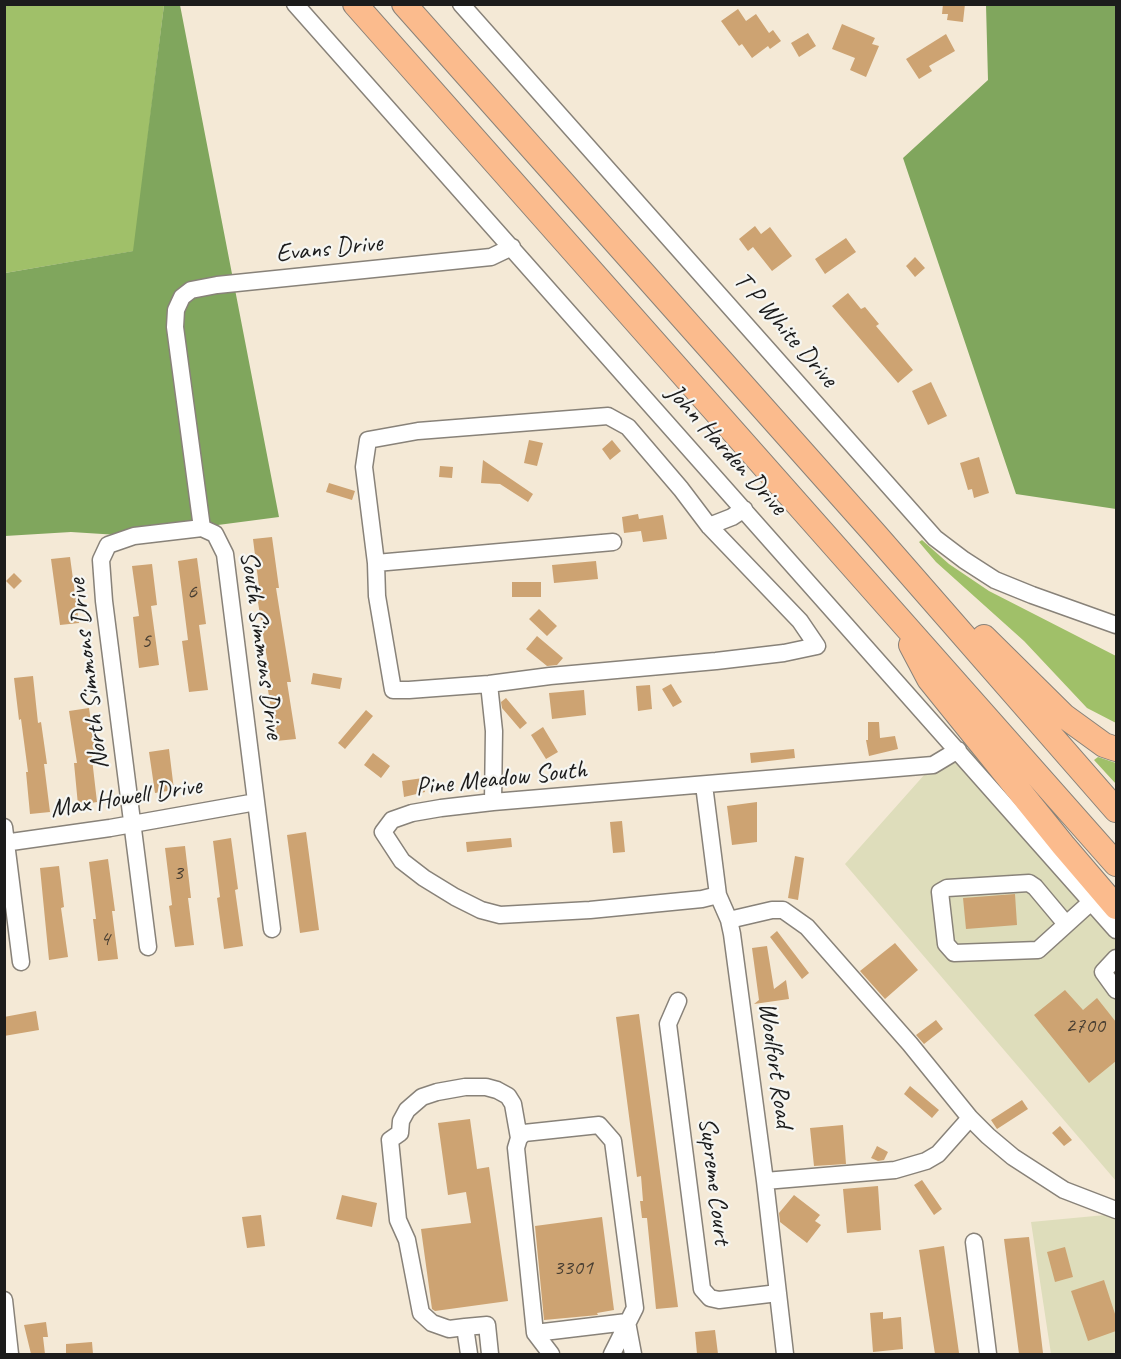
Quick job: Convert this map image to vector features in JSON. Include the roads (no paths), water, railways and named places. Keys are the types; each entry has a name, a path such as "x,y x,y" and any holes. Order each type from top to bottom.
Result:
{"highway":[{"path":"355,4 1116,864"},
{"path":"404,4 875,534 1116,810"},
{"path":"875,534 1064,716 1104,745 1116,749"},
{"path":"891,608 929,679 1116,907"}],"street":[{"name":"John Harden Drive","path":"295,4 1116,930"},
{"name":"T P White Drive","path":"461,4 935,538 994,580 1032,596 1116,625"},
{"name":"Evans Drive","path":"202,528 175,327 176,310 182,297 191,290 491,257 512,247"},
{"path":"608,416 628,427 710,526 792,613 817,646 716,661 550,676 489,684 393,690 377,596 376,563 364,467 368,440 418,431 608,416"},
{"path":"710,526 744,509"},
{"name":"South Simmons Drive","path":"202,528 215,534 222,543 225,554 272,929"},
{"name":"North Simmons Drive","path":"148,947 104,600 101,560 108,545 134,536 202,528"},
{"path":"376,563 613,542"},
{"path":"489,684 494,731 493,802"},
{"name":"Pine Meadow South","path":"718,895 702,899 590,910 500,915 481,910 424,878 402,861 382,832 392,820 412,813 493,802 933,765 958,750"},
{"name":"Woolfort Road","path":"704,785 718,895 729,920 765,1181 784,1354"},
{"name":"Max Howell Drive","path":"5,838 132,823 256,802"},
{"path":"5,838 21,962"},
{"path":"1066,924 1029,883 947,888 940,892 946,944 954,953 1038,950 1091,902"},
{"path":"729,920 772,910 783,910 807,927 910,1044 970,1118 1013,1156 1064,1190 1116,1210"},
{"path":"1116,958 1103,972 1116,990"},
{"name":"Supreme Court","path":"678,1001 668,1024 702,1289 710,1298 719,1300 778,1293"},
{"path":"490,1354 487,1325 450,1329 432,1323 421,1313 407,1240 398,1220 390,1140 400,1133 401,1121 407,1110 422,1097 465,1087 486,1087 498,1090 508,1096 513,1104 519,1138 516,1148 535,1333 551,1354"},
{"path":"765,1181 895,1170 926,1161 938,1154 970,1118"},
{"path":"519,1138 524,1133 599,1125 613,1141 635,1308 612,1354"},
{"path":"974,1242 988,1354"},
{"path":"4,1300 10,1354"},
{"path":"535,1333 627,1322"},
{"path":"627,1322 633,1354"},
{"path":"465,1328 468,1354"}]}
